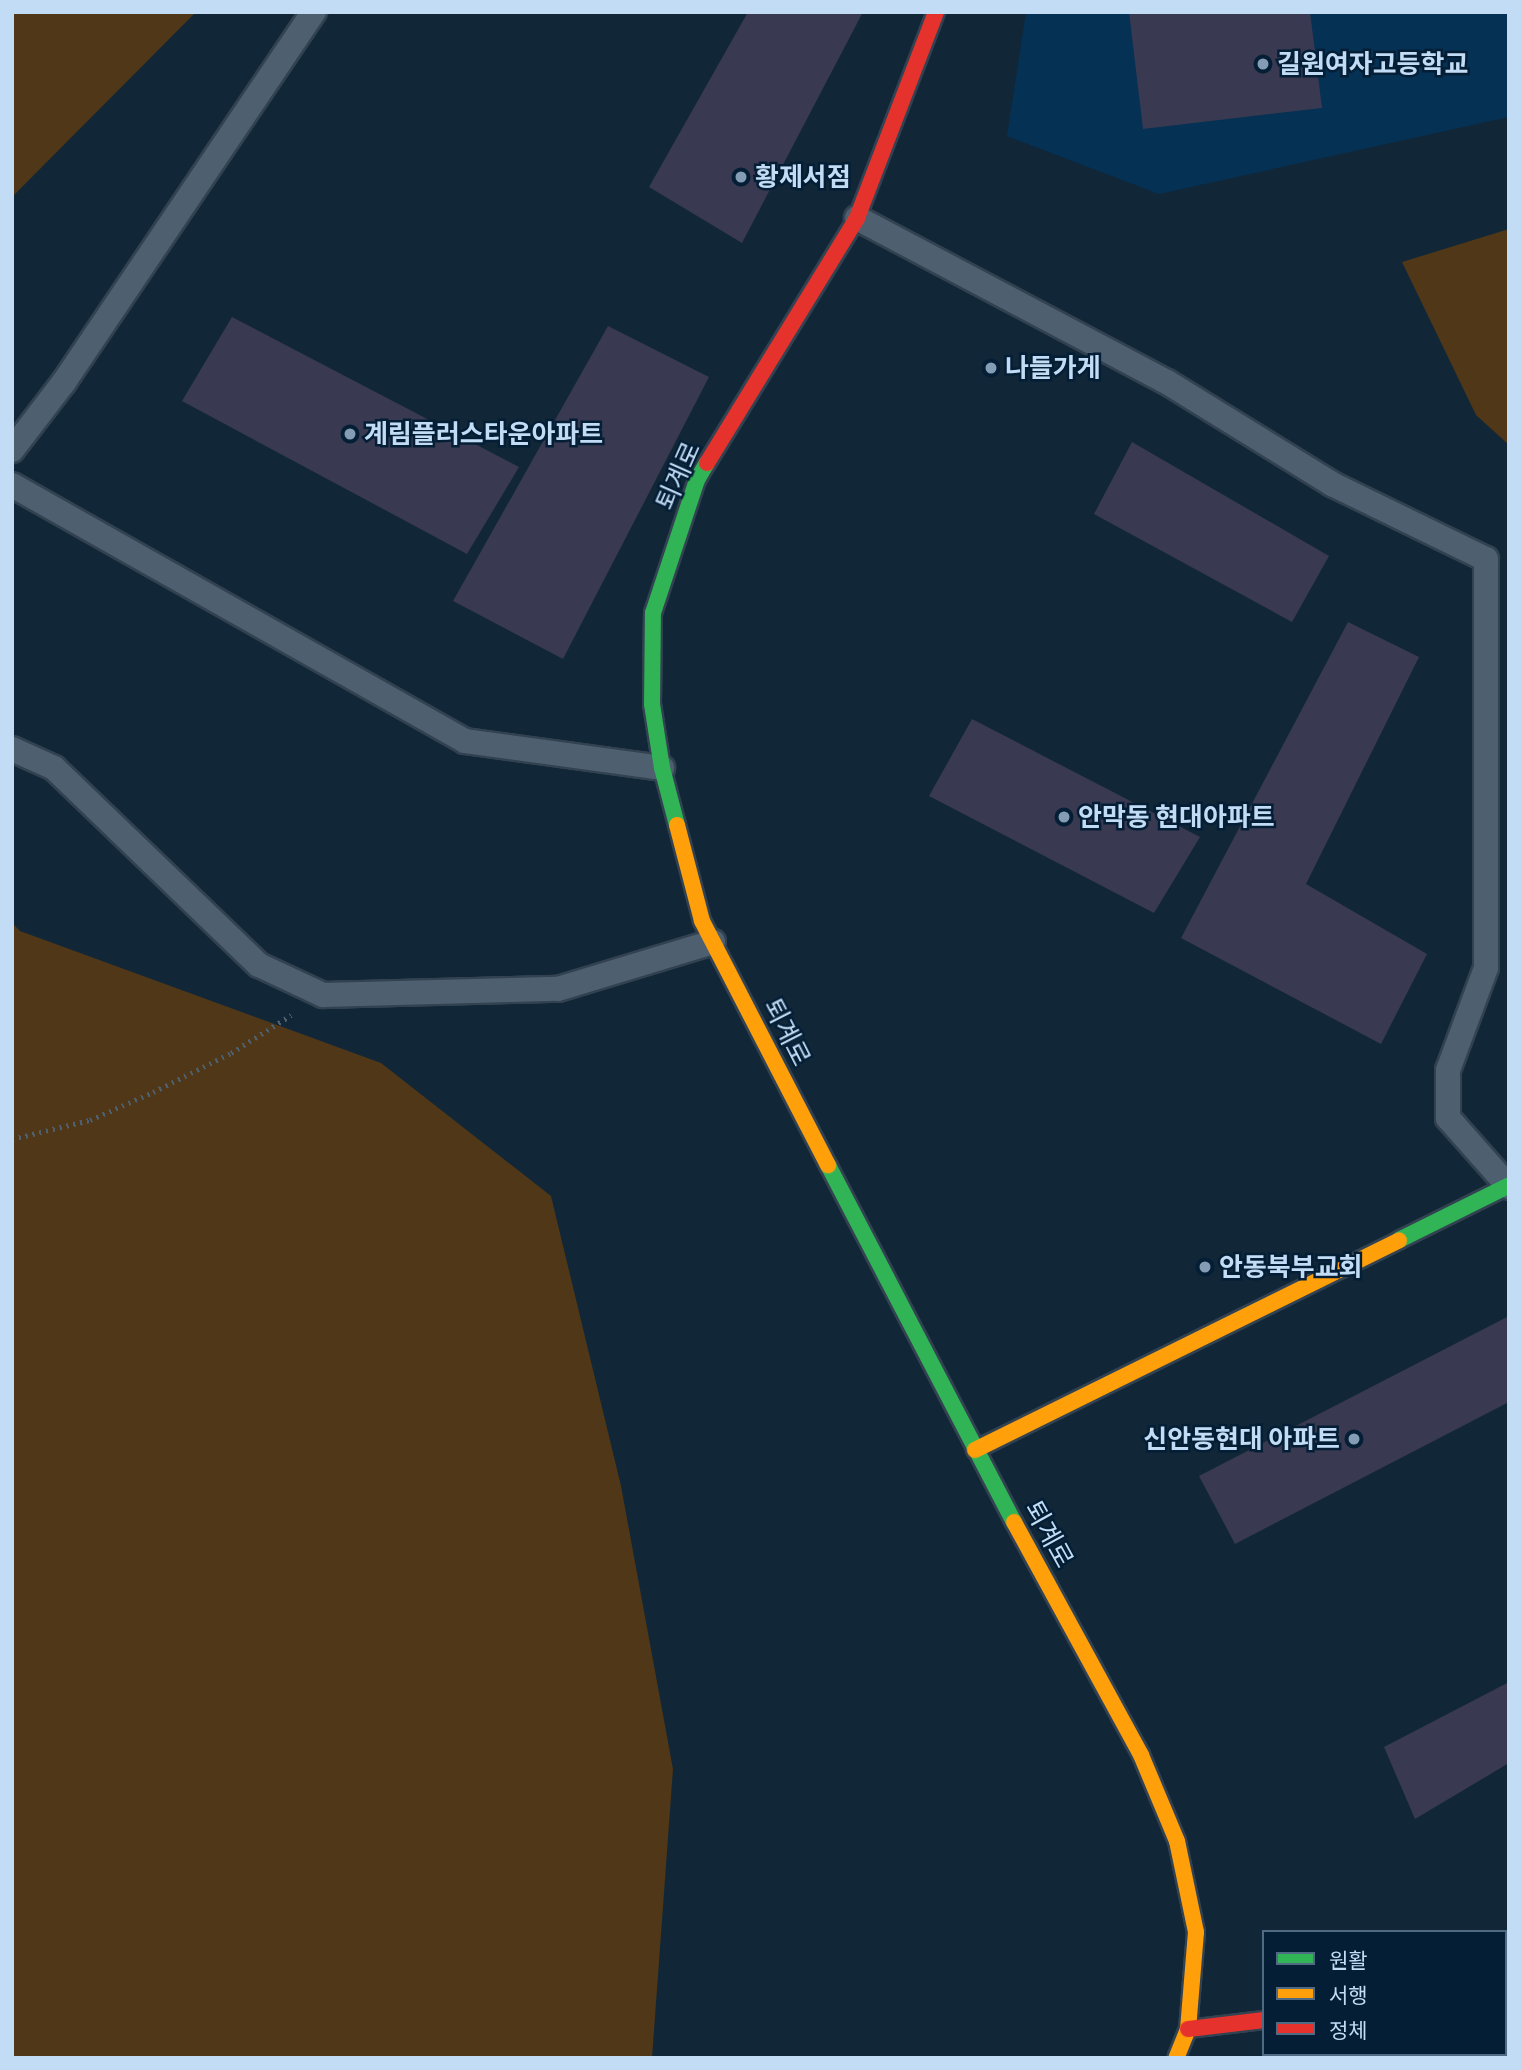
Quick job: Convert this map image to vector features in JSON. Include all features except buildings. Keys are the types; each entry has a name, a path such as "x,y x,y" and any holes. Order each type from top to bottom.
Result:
{"street":[{"name":"퇴계로","path":"936,12 857,218 697,480 653,613 652,704 662,768 702,921 975,1450 1141,1755 1177,1841 1196,1932 1188,2029 1176,2058"},
{"path":"975,1450 1508,1186"},
{"path":"1188,2029 1262,2020"}],"lane":[{"path":"12,450 64,382 314,12"},
{"path":"857,218 1167,382 1332,484 1486,559 1486,968 1448,1070 1448,1118 1508,1186"},
{"path":"12,485 465,741 662,768"},
{"path":"12,749 54,768 259,965 323,995 558,989 713,942"}],"path":[{"path":"12,1139 90,1120 153,1092 231,1053 323,995"}],"shaded area":[{"path":"12,12 196,12 12,197"},
{"name":"길원여자고등학교","path":"1026,12 1509,12 1509,117 1159,194 1007,136"},
{"path":"1509,229 1509,445 1476,415 1402,262"},
{"path":"12,923 20,931 381,1063 551,1196 621,1486 673,1769 652,2058 12,2058"}],"traffic: fast":[{"path":"677,825 662,768 652,704 653,613 697,480 707,463"},
{"path":"828,1165 1014,1522"},
{"path":"1399,1240 1508,1186"}],"traffic: slow":[{"path":"677,825 702,921 828,1165"},
{"path":"975,1450 1399,1240"},
{"path":"1014,1522 1141,1755 1177,1841 1196,1932 1188,2029 1176,2058"}],"traffic: jam":[{"path":"707,463 857,218 936,12"},
{"path":"1188,2029 1262,2020"}],"place":[{"name":"길원여자고등학교","path":"1263,64"},
{"name":"황제서점","path":"741,177"},
{"name":"나들가게","path":"991,368"},
{"name":"계림플러스타운아파트","path":"350,434"},
{"name":"안막동 현대아파트","path":"1064,817"},
{"name":"안동북부교회","path":"1205,1267"},
{"name":"신안동현대 아파트","path":"1354,1439"}]}
